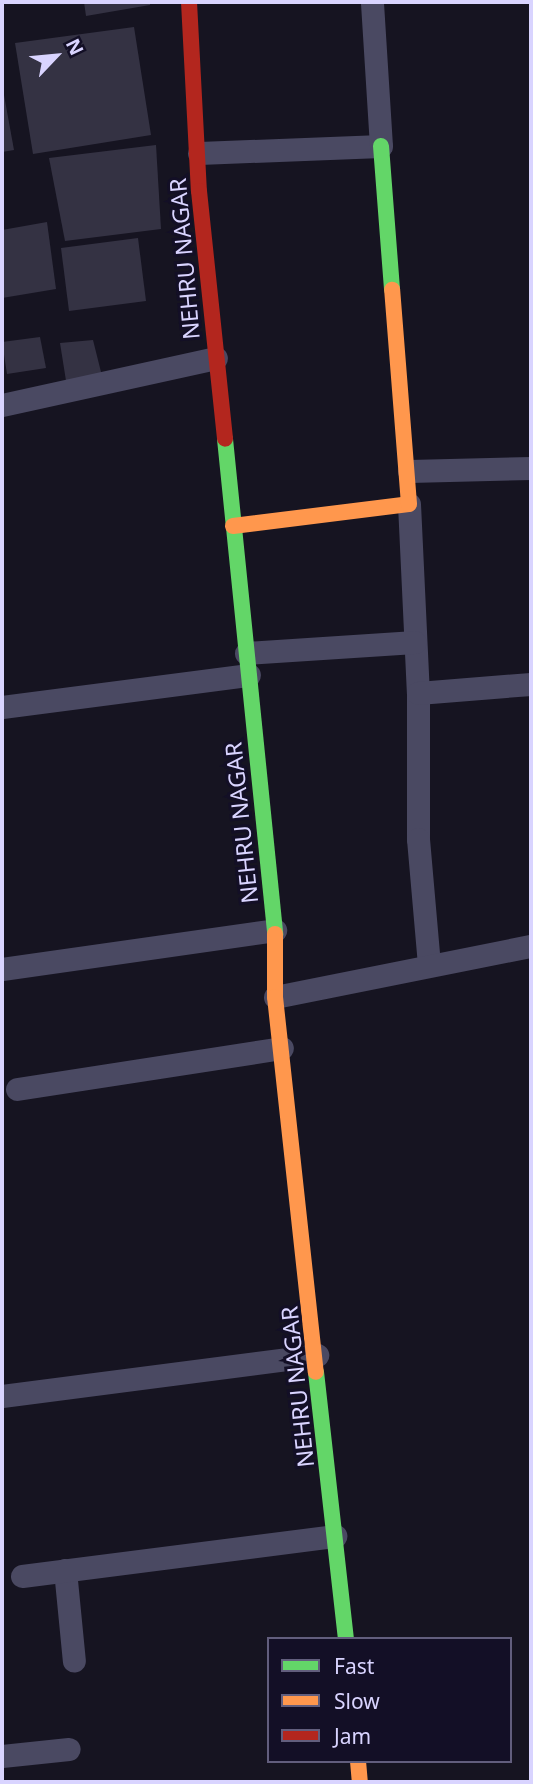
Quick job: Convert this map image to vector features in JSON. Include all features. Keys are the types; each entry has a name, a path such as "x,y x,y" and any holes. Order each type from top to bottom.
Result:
{"street":[{"name":"NEHRU NAGAR","path":"189,2 216,358 275,930 275,997 317,1355 346,1637"},
{"path":"372,2 409,471 418,693 418,839 429,964"},
{"path":"199,153 382,146"},
{"path":"2,405 216,358"},
{"path":"409,471 531,468"},
{"path":"233,526 409,504"},
{"path":"2,708 248,664 415,642"},
{"path":"418,693 531,684"},
{"path":"2,969 275,930"},
{"path":"275,997 429,964 531,946"},
{"path":"17,1089 282,1048"},
{"path":"2,1396 317,1355"},
{"path":"22,1576 335,1536"},
{"path":"65,1570 74,1661"},
{"path":"2,1756 69,1749"},
{"path":"358,1763 360,1782"}],"building":[{"path":"84,2 150,2 150,5 86,16"},
{"path":"134,27 151,135 33,154 15,43"},
{"path":"2,84 14,150 2,152"},
{"path":"156,145 161,229 65,241 49,158"},
{"path":"47,222 56,289 2,298 2,230"},
{"path":"138,238 146,301 69,311 61,248"},
{"path":"40,337 46,368 7,374 2,342"},
{"path":"93,340 103,380 67,387 60,343"}],"traffic: fast":[{"path":"381,146 392,290"},
{"path":"225,439 275,934"},
{"path":"316,1372 346,1637"}],"traffic: slow":[{"path":"233,526 409,504 392,290"},
{"path":"275,934 275,997 316,1372"},
{"path":"358,1763 360,1782"}],"traffic: jam":[{"path":"189,2 199,191 225,439"}]}
